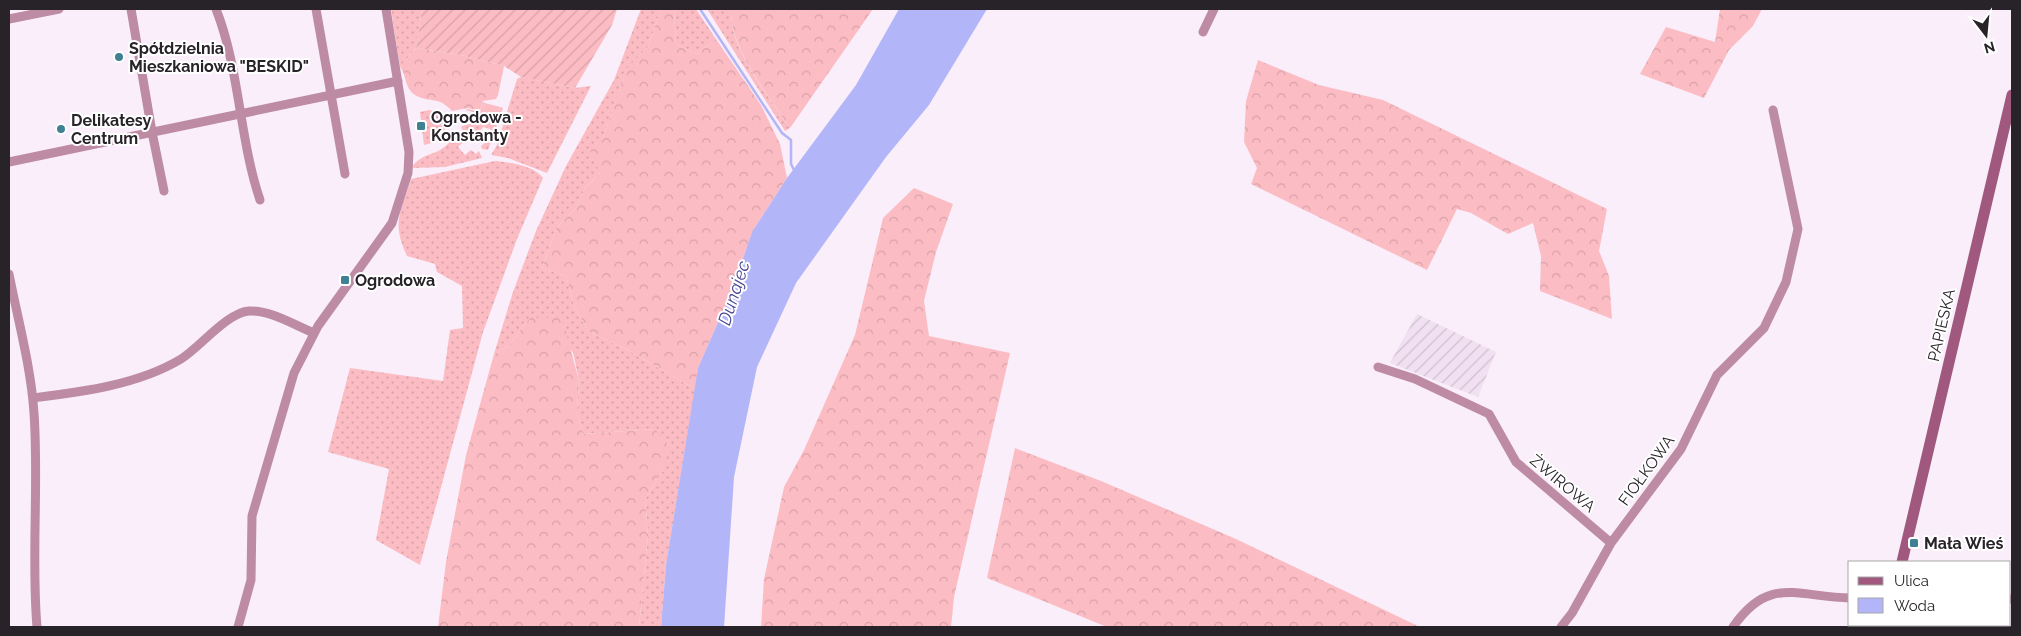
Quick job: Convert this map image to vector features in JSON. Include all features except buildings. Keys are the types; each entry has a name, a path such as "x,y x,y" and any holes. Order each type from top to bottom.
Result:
{"street":[{"path":"9,19 59,9"},
{"path":"132,9 152,132 164,191"},
{"path":"216,9 229,48 251,175 260,200"},
{"path":"316,9 345,174"},
{"path":"238,627 251,580 252,516 255,500 294,373 314,333 392,223 408,173 410,152 386,9"},
{"path":"1203,32 1214,9"},
{"path":"9,162 398,81"},
{"name":"PAPIESKA","path":"1902,561 2012,95"},
{"name":"FIOŁKOWA","path":"1561,627 1572,613 1611,543 1682,450 1717,375 1764,328 1786,282 1798,229 1773,110"},
{"path":"9,274 33,398 36,452 34,588 37,627"},
{"path":"33,398 70,393 148,374 181,359 235,316 248,311 273,316 314,333"},
{"name":"ŻWIROWA","path":"1378,367 1415,380 1489,414 1516,462 1611,543"},
{"path":"1734,627 1751,604 1770,594 1848,598"}],"shaded area":[{"path":"1417,314 1496,352 1478,397 1390,363"}],"green space":[{"path":"391,9 422,9 416,48 400,67"},
{"path":"422,9 617,9 612,25 575,88 521,77 504,66 461,55 416,48"},
{"path":"641,9 661,9 648,47 627,69 602,141 600,173 585,188 576,208 557,227 542,268 566,276 575,308 589,332 628,350 695,389 666,565 661,627 639,627 648,535 645,499 664,469 655,429 583,434 577,411 579,381 573,352 530,318 509,345 494,354 513,292 536,231 566,166 614,80"},
{"path":"661,9 674,9 676,44 697,54 716,39 761,105 780,144 787,178 752,232 733,288 698,368 695,389 628,350 589,332 575,308 566,276 542,268 557,227 576,208 585,188 600,173 589,148 602,141 627,68 648,47"},
{"path":"674,9 696,9 716,39 697,54 676,44"},
{"path":"707,9 731,9 736,40 743,56 790,128 785,131"},
{"path":"731,9 873,9 790,128 743,55 736,40"},
{"path":"1720,9 1762,9 1753,26 1729,50 1704,98 1640,74 1666,27 1715,42"},
{"path":"416,48 461,55 504,66 496,99 483,101 480,111 468,108 452,111 443,103 417,96 410,90 400,67"},
{"path":"1258,60 1319,85 1383,100 1607,209 1599,251 1609,276 1612,319 1540,291 1541,256 1533,223 1508,234 1471,213 1457,209 1427,270 1251,184 1257,168 1244,142 1246,101"},
{"path":"521,77 575,88 591,86 547,173 508,158 491,155 497,145 517,79"},
{"path":"483,102 485,103 479,125 494,129 500,107 503,108 488,150 482,149 481,146 491,138 492,133 490,129 483,127 479,133 481,138 475,142 461,128 462,126 477,122 477,113 465,110 480,112"},
{"path":"485,103 500,107 494,129 479,125"},
{"path":"429,110 441,117 445,130 438,141 424,145 420,112"},
{"path":"459,131 463,142 458,147 465,155 471,150 476,154 479,151 482,158 445,167 411,168 422,158 440,150 451,140 455,132"},
{"path":"495,161 534,170 543,178 517,239 483,332 420,565 376,540 389,469 328,452 350,368 443,381 450,330 463,328 462,286 437,272 435,264 407,256 399,234 401,209 411,179"},
{"path":"914,188 953,204 936,252 924,301 929,336 1010,353 954,597 951,627 761,627 764,579 784,487 804,450 855,335 883,218"},
{"path":"562,317 579,381 577,411 583,434 655,429 669,446 664,469 645,499 648,535 639,627 438,627 446,562 466,455 494,354 509,345 530,318"},
{"path":"1015,448 1101,481 1236,539 1420,627 1107,627 987,578"}],"water":[{"name":"Dunajec","path":"899,9 987,9 929,105 886,157 796,283 757,367 734,477 724,627 661,627 666,565 698,368 733,288 752,232 787,178 856,85"}],"waterway":[{"path":"700,9 782,133 791,140 791,164 795,172"}],"place":[{"name":"Spółdzielnia Mieszkaniowa \"BESKID\"","path":"119,57"},
{"name":"Ogrodowa - Konstanty","path":"421,126"},
{"name":"Delikatesy Centrum","path":"61,129"},
{"name":"Ogrodowa","path":"345,280"},
{"name":"Mała Wieś","path":"1914,543"}]}
